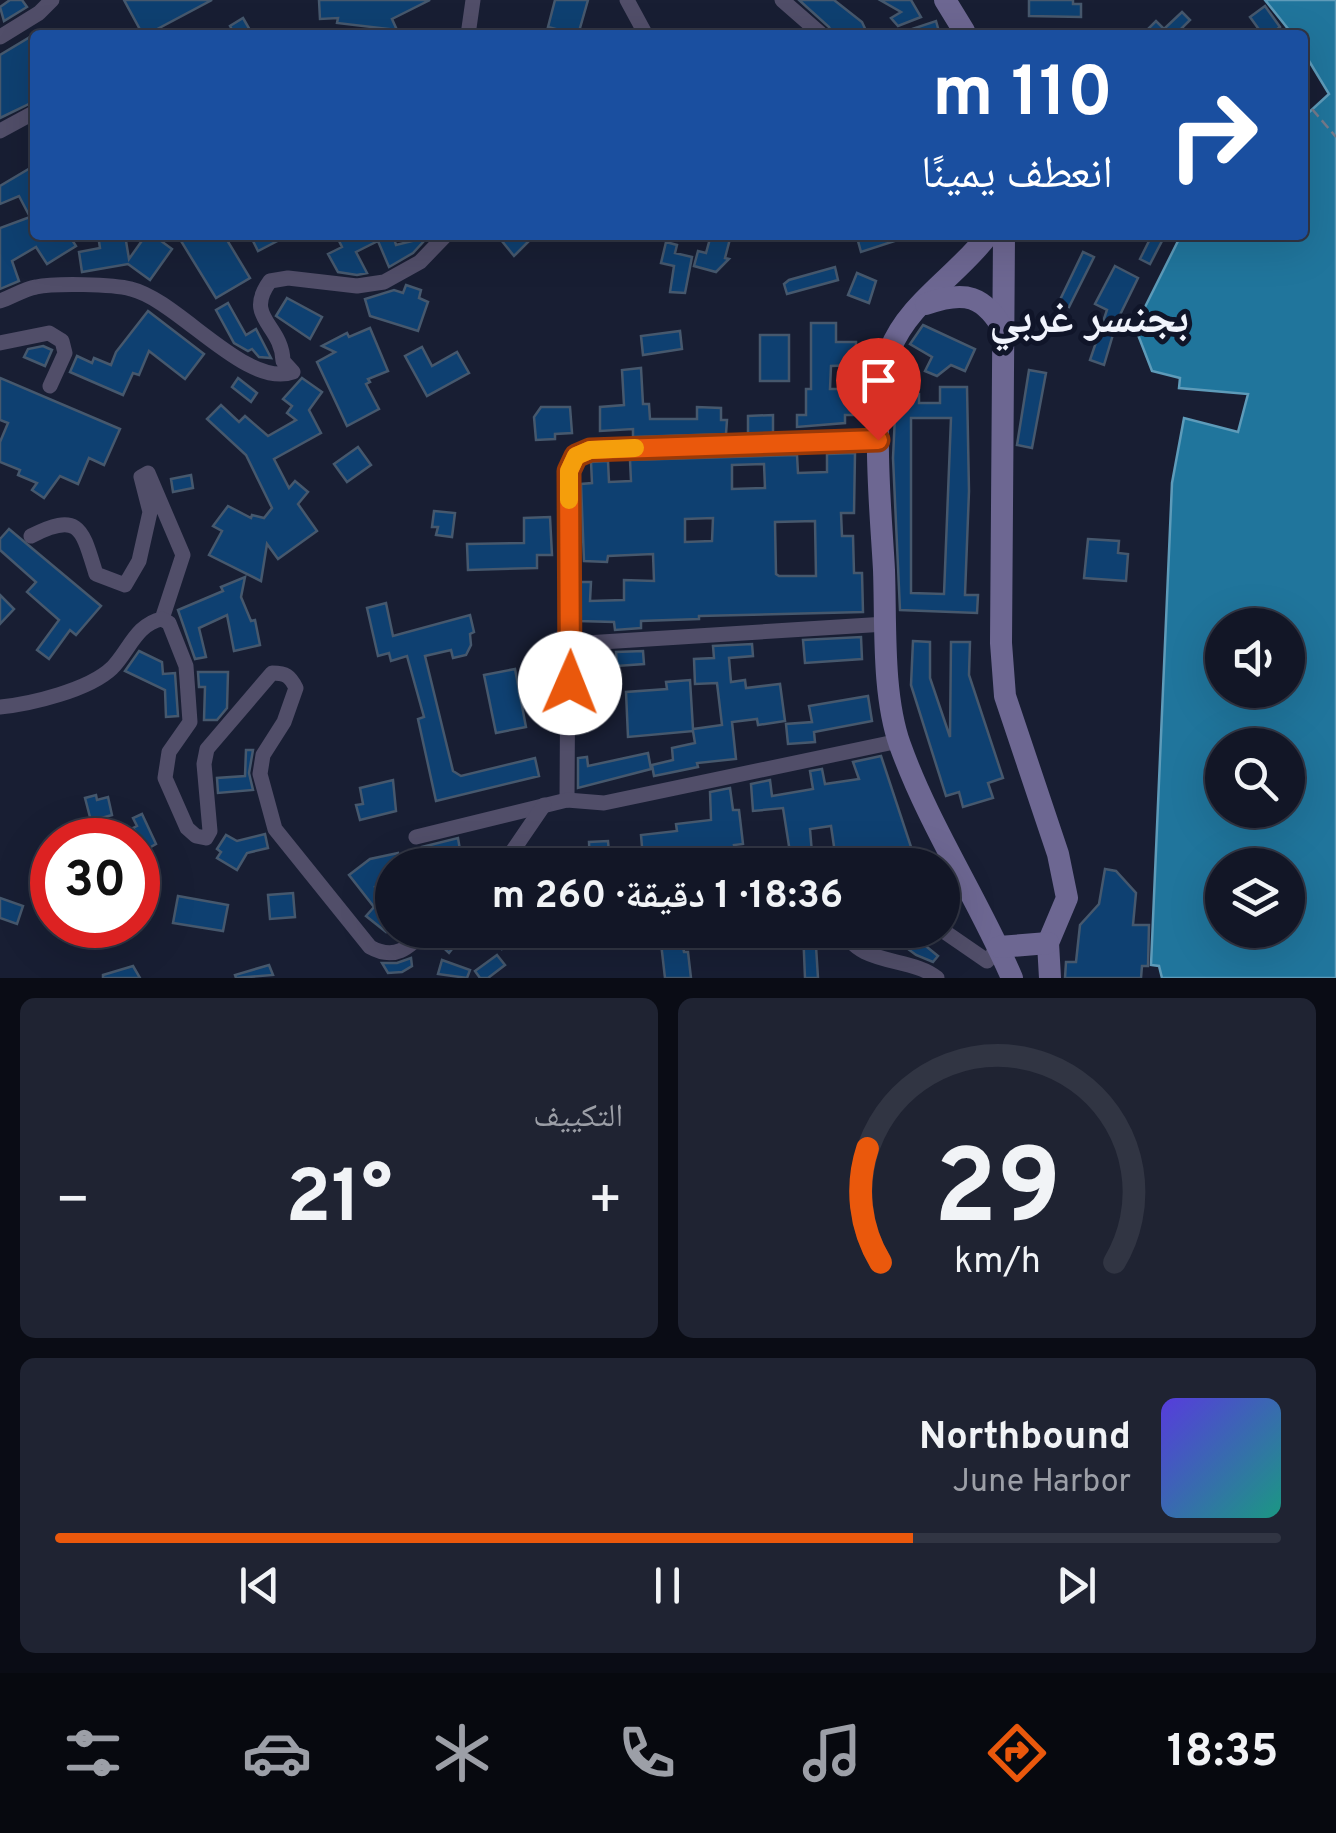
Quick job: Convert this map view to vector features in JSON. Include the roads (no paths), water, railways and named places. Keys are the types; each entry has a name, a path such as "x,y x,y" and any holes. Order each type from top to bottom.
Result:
{"main road":[{"path":"946,0 963,30"},
{"path":"964,0 965,30"},
{"path":"984,240 902,327 884,373 878,440 888,680 899,742 1012,978"},
{"path":"1004,240 1001,644 1005,696 1058,854 1067,898 1048,943 1050,978"},
{"path":"921,306 950,295 967,296 994,313 1005,332"},
{"path":"999,948 1048,943"}],"street":[{"path":"0,37 39,13 52,0"},
{"path":"469,30 473,0"},
{"path":"627,0 643,30"},
{"path":"782,0 816,30"},
{"path":"0,131 30,115"},
{"path":"0,301 37,286 132,289 186,320 241,360 268,375 282,376 293,372 282,361 282,347 258,307 259,296 270,281 288,278 357,286 384,282 420,262 441,240"},
{"path":"0,343 49,333 62,341 64,353 50,386"},
{"path":"567,800 569,471 576,456 590,450 878,440"},
{"path":"0,708 29,704 92,681 113,667 142,628 162,619 184,555 148,473 140,477 150,512 139,561 125,585 96,574 80,531 70,524 57,523 31,536"},
{"path":"162,619 169,624 186,666 190,722 169,752 165,778 187,828 206,838 210,831 204,764 207,749 272,673 283,673 296,688 284,722 263,755 260,774 274,829 370,947 388,954 398,954 405,948"},
{"path":"570,644 886,624"},
{"path":"416,836 567,800 604,803 899,742"},
{"path":"515,848 544,805"},
{"path":"960,942 987,961 999,948"},
{"path":"860,948 918,967 936,978"}],"water":[{"path":"1265,0 1336,0 1336,978 1162,978 1159,966 1151,965 1172,483 1184,418 1238,432 1248,394 1179,388 1180,378 1152,371 1135,327 1178,240 1308,240 1308,113 1329,94 1308,59 1308,30 1289,30"}],"district":[{"name":"بجنسر غربي","path":"1089,320"}]}
